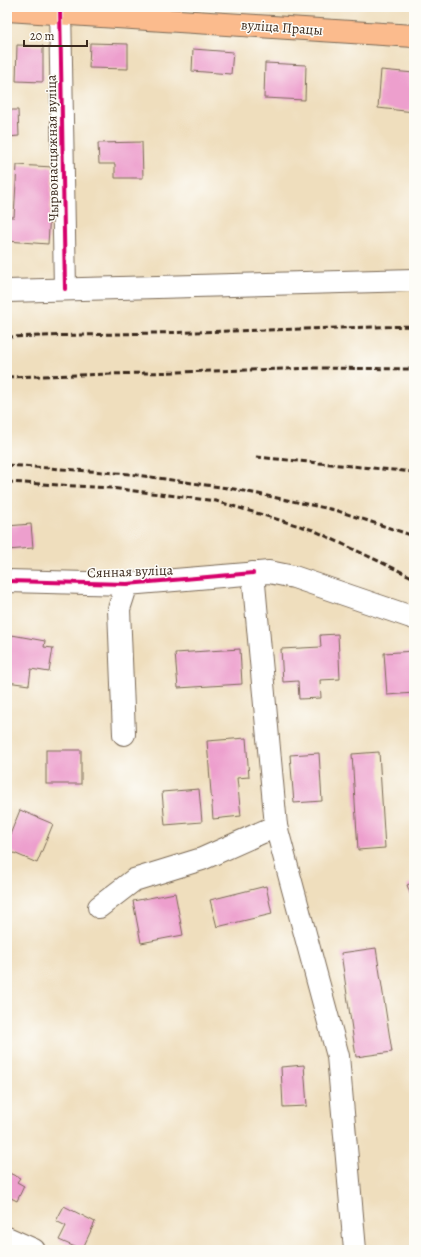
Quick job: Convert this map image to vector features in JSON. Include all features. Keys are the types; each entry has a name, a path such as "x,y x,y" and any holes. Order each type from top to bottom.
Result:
{"main road":[{"name":"вуліца Працы","path":"7,10 60,10 414,36"}],"street":[{"name":"Чырвонасцяжная вуліца","path":"60,10 65,289"},
{"path":"7,291 414,280"},
{"name":"Сянная вуліца","path":"7,581 127,584 269,572 294,577 414,618"},
{"path":"253,573 276,826 338,1056 355,1250"},
{"path":"124,734 119,609 127,584"},
{"path":"99,907 134,880 202,859 276,826"},
{"path":"7,1238 34,1250"}],"building":[{"path":"90,43 128,44 128,69 89,68"},
{"path":"17,45 43,46 43,82 16,81"},
{"path":"193,49 233,52 231,74 192,71"},
{"path":"265,63 306,65 305,100 264,98"},
{"path":"381,70 414,73 414,112 378,108"},
{"path":"7,110 18,110 19,136 7,137"},
{"path":"142,142 143,178 115,178 115,164 99,164 98,143"},
{"path":"17,165 53,167 48,244 7,241 7,217 14,217"},
{"path":"31,524 33,548 7,550 7,526"},
{"path":"338,634 340,679 320,680 321,698 299,699 298,681 283,682 281,649 321,647 320,635"},
{"path":"12,635 45,641 44,647 53,648 49,672 31,669 29,685 7,682 7,664"},
{"path":"240,649 242,684 178,688 175,653"},
{"path":"414,651 414,693 387,695 384,653"},
{"path":"246,738 249,777 237,778 241,816 213,819 207,741"},
{"path":"46,750 81,750 81,784 46,784"},
{"path":"379,752 385,848 358,850 352,754"},
{"path":"319,753 322,801 294,803 290,755"},
{"path":"199,789 202,822 165,825 162,792"},
{"path":"20,810 53,824 37,863 7,850 7,842"},
{"path":"414,882 414,904 407,885"},
{"path":"266,886 272,914 217,927 210,900"},
{"path":"175,893 183,935 141,943 133,901"},
{"path":"376,948 392,1052 356,1057 341,953"},
{"path":"304,1065 307,1106 283,1107 281,1067"},
{"path":"7,1172 20,1178 17,1182 24,1186 17,1201 11,1198 7,1206"},
{"path":"64,1206 95,1222 82,1250 59,1240 66,1226 56,1221"}],"railway":[{"path":"7,337 414,326"},
{"path":"7,377 317,368 414,369"},
{"path":"256,457 414,472"},
{"path":"7,465 130,474 234,489 335,510 414,536"},
{"path":"7,482 111,488 216,501 313,530 410,576 414,580"}],"cycle path":[{"path":"60,7 65,289"},
{"path":"7,581 127,584 253,573"}]}
